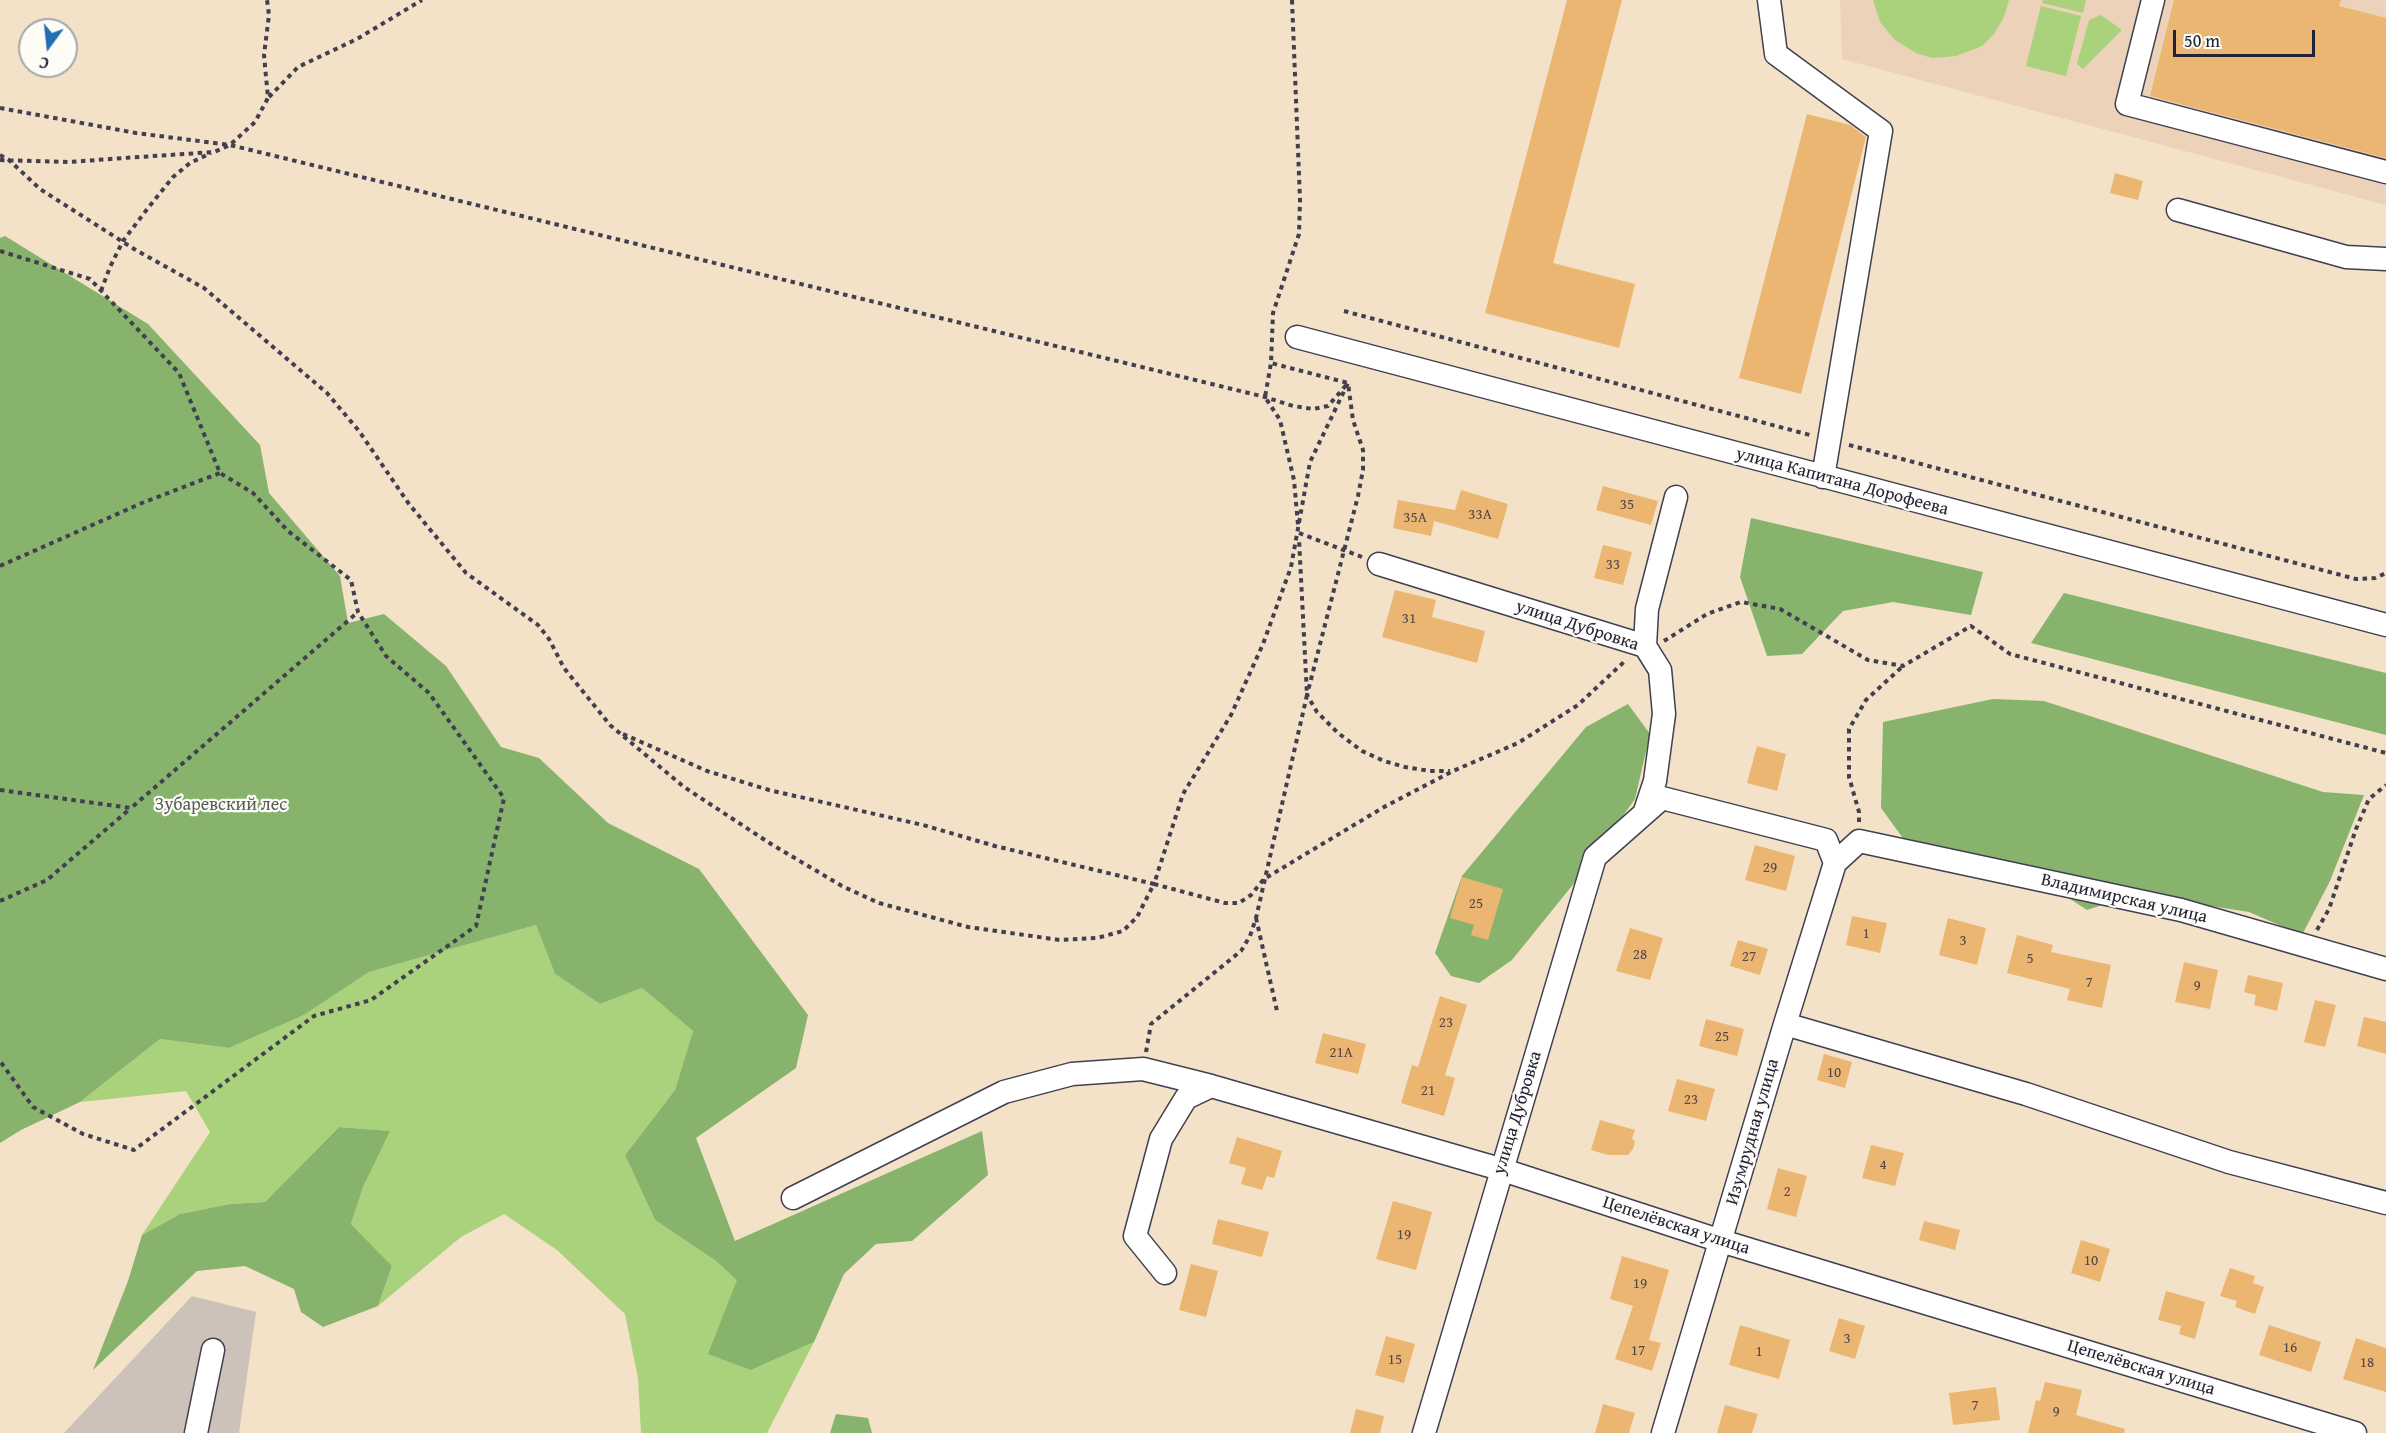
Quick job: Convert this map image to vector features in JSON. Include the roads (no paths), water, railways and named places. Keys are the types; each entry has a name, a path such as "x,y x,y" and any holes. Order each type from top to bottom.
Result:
{"street":[{"path":"1769,0 1776,54 1881,131 1823,477"},
{"path":"2152,0 2127,104 2386,172"},
{"path":"2178,210 2346,257 2386,259"},
{"name":"улица Капитана Дорофеева","path":"1298,337 2386,625"},
{"path":"1645,646 1647,609 1676,497"},
{"name":"улица Дубровка","path":"1379,564 1645,646 1660,670 1665,714 1655,781 1645,813"},
{"name":"улица Дубровка","path":"1424,1433 1500,1170 1595,857 1662,798 1826,840 1835,863"},
{"name":"Владимирская улица","path":"1835,863 1859,841 2181,910 2386,969"},
{"name":"Изумрудная улица","path":"1663,1433 1835,863"},
{"path":"1785,1024 2026,1094 2229,1162 2386,1203"},
{"name":"Цепелёвская улица","path":"793,1198 1004,1092 1072,1074 1143,1069 1211,1086 1500,1170 1721,1241 2355,1433"},
{"path":"1165,1274 1135,1236 1161,1139 1186,1098 1211,1086"},
{"path":"196,1433 213,1350"}],"park label":[{"name":"Зубаревский лес","path":"221,805"}]}
